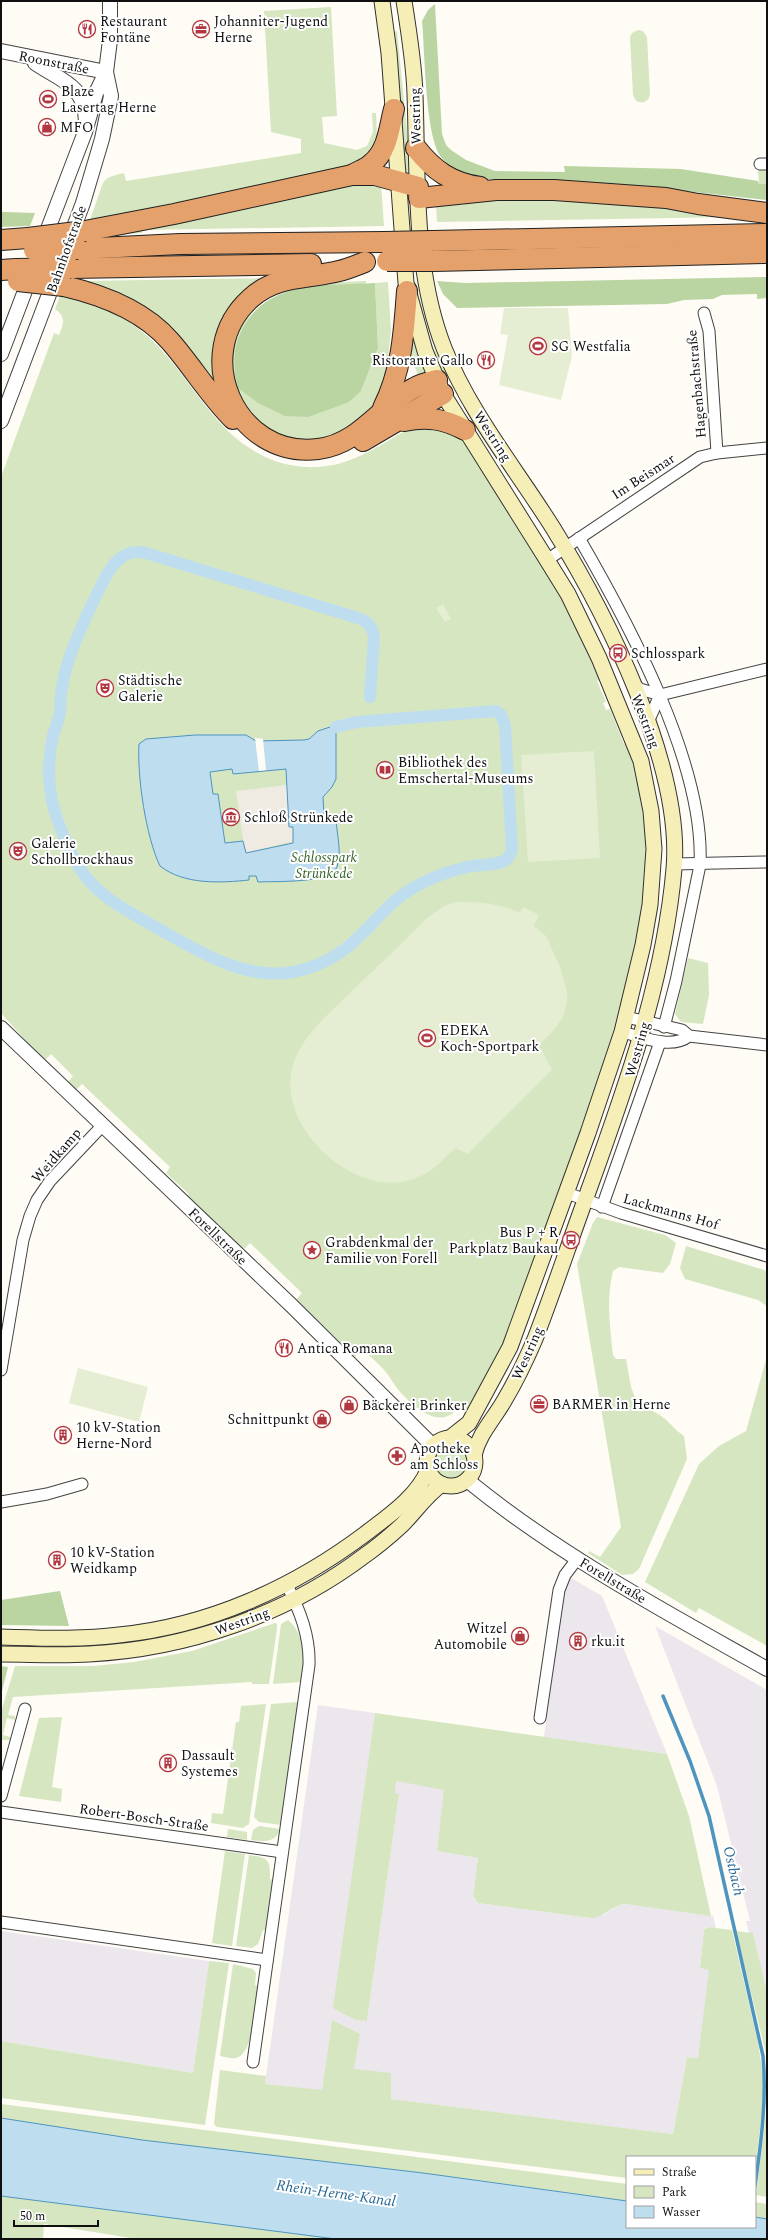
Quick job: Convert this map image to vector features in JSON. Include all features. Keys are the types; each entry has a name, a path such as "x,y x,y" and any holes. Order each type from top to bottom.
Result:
{"highway":[{"path":"352,175 370,165 381,154 387,140 394,109"},
{"path":"416,148 431,165 446,177 470,185 496,190"},
{"path":"82,240 174,214 352,175 368,174 398,180 412,195 496,190 632,194 767,213"},
{"path":"465,430 430,417 388,418 342,442 317,449 292,447 270,440 248,424 230,399 223,376 222,354 227,332 238,312 251,297 268,286 282,280 339,271 365,262 386,252 432,241 767,234"},
{"path":"1,240 26,244"},
{"path":"1,251 26,244 82,240 386,252 434,261 767,253"},
{"path":"8,275 67,277 365,262"},
{"path":"67,277 85,290 113,300 143,318 156,328 169,340 226,412 244,430 272,449 300,456 331,454 355,446 388,418 413,388 449,383"},
{"path":"388,418 400,363 407,291"}],"main road":[{"name":"Westring","path":"382,1 387,33 394,109 398,180"},
{"name":"Westring","path":"404,1 415,89 416,148 407,291 425,351 564,548 608,631 648,722 667,785 672,817 674,864 669,912 660,959 643,1030 626,1087 533,1344 504,1402 479,1437 474,1455"},
{"name":"Westring","path":"412,195 420,225 430,301 439,332 449,383 465,430 568,594 599,658 641,761 648,793 653,830 654,871 644,945 624,1025 567,1193 510,1347 469,1423 450,1438"},
{"path":"450,1438 465,1443 474,1455 474,1469 467,1480 455,1486 442,1484 436,1481 428,1470 428,1457 433,1446 438,1442 450,1438"},
{"name":"Westring","path":"1,1637 87,1638 144,1632 215,1614 287,1585 338,1554 377,1524 417,1489 428,1470"},
{"name":"Westring","path":"1,1654 90,1654 149,1647 216,1631 276,1608 343,1572 364,1557 402,1525 442,1484"}],"street":[{"name":"Bahnhofstraße","path":"3,350 75,160 96,93 106,72 110,40 110,1"},
{"name":"Roonstraße","path":"1,51 106,72"},
{"path":"26,56 61,77 76,90 84,106 85,132"},
{"name":"Bahnhofstraße","path":"1,421 83,202 102,139 111,96 106,72"},
{"path":"75,160 84,170 92,172"},
{"name":"Hagenbachstraße","path":"704,313 709,331 717,453"},
{"path":"3,350 16,353 22,365"},
{"name":"Im Beismar","path":"547,560 700,457 717,453 767,448"},
{"name":"Westring","path":"579,538 620,612 660,695 683,760 692,795 701,846 700,865 676,981 664,1027"},
{"path":"632,683 640,689 660,695 767,670"},
{"path":"648,722 660,695"},
{"path":"674,864 700,865 767,862"},
{"path":"624,1025 643,1030 660,1042 682,1042 689,1036"},
{"path":"643,1030 664,1027 682,1030 689,1036 767,1044"},
{"name":"Forellstraße","path":"1,1028 286,1301 433,1446"},
{"name":"Westring","path":"602,1206 660,1042"},
{"name":"Weidkamp","path":"1,1370 23,1240 30,1216 37,1200 50,1181 102,1126"},
{"name":"Lackmanns Hof","path":"567,1193 602,1206 767,1256"},
{"name":"Forellstraße","path":"467,1480 540,1535 577,1559 767,1669"},
{"path":"1,1502 47,1494 82,1484"},
{"path":"540,1718 559,1590 565,1574 577,1559"},
{"path":"253,2062 309,1665 309,1646 307,1635 294,1599 287,1585"},
{"path":"1,1796 25,1709"},
{"name":"Robert-Bosch-Straße","path":"1,1812 282,1852"},
{"path":"1,1922 267,1960"}],"shaded area":[{"path":"287,785 289,826 293,826 294,841 245,853 236,791"},
{"path":"571,1578 602,1596 667,1754 544,1737 563,1599 568,1582"},
{"path":"655,1626 767,1690 767,1991 753,1933 749,1933 746,1921 750,1921 717,1786"},
{"path":"318,1705 375,1713 334,2008 355,2020 367,2021 399,1794 395,1793 396,1781 445,1789 437,1851 478,1858 473,1896 478,1903 590,1918 605,1914 617,1906 625,1904 713,1916 716,1928 707,1927 704,1930 700,1968 710,1970 698,2058 687,2057 673,2134 390,2099 354,2069 332,2020 322,2091 265,2084"},
{"path":"1,1931 209,1961 193,2073 1,2041"}],"green space":[{"path":"435,4 442,134 446,145 466,160 495,171 565,172 564,166 681,169 758,181 759,184 767,184 767,200 658,188 487,179 455,169 441,157 432,131 429,112 422,21 428,10"},
{"path":"331,7 337,116 322,117 324,143 357,150 367,146 373,132 372,113 376,113 377,137 367,161 319,173 90,220 103,183 109,177 115,175 124,173 126,181 301,153 301,139 271,132 264,11"},
{"path":"638,30 643,31 647,37 650,95 646,101 643,102 636,101 633,95 630,37 632,33"},
{"path":"397,31 411,171 409,173 405,173 393,32"},
{"path":"767,168 767,184 759,184 758,169"},
{"path":"351,180 381,184 384,226 142,230 142,233 127,234 127,228"},
{"path":"465,198 601,198 732,217 437,222 436,201"},
{"path":"1,212 35,213 30,226 1,227"},
{"path":"767,277 767,298 757,299 757,294 722,295 713,299 684,300 667,304 457,308 443,294 437,281 465,283"},
{"path":"267,278 243,298 222,389 84,281"},
{"path":"366,281 366,284 336,284 304,287 275,295 263,303 247,321 239,336 235,351 234,366 239,388 361,391 378,348 375,283 388,282 391,330 388,358 393,359 384,388 376,404 363,419 347,430 331,437 313,440 295,439 277,434 261,424 246,411 233,381 230,367 236,336 246,316 260,301 270,294 296,286"},
{"path":"414,282 416,282 428,336 415,291"},
{"path":"375,283 378,348 361,391 349,402 308,417 285,416 258,403 238,388 234,360 238,339 252,315 265,302 281,294 299,289 337,284"},
{"name":"Schlosspark Strünkede","path":"60,296 83,301 105,309 136,327 162,350 218,421 234,437 253,450 275,461 306,467 322,467 338,464 368,452 416,425 455,434 468,447 562,597 602,679 597,681 606,702 603,703 606,710 610,709 624,744 627,741 644,800 648,857 646,890 631,971 604,1069 512,1326 470,1417 458,1408 451,1414 444,1417 429,1415 421,1411 408,1400 385,1371 363,1349 355,1357 296,1300 302,1293 250,1243 243,1250 187,1197 189,1194 166,1173 170,1167 82,1084 75,1091 67,1083 73,1076 51,1054 44,1061 1,1013 1,477 54,333 59,335 62,327 63,320 59,312 55,309"},
{"name":"SG Westfalia","path":"504,308 568,308 572,356 561,400 499,385 508,335 500,334"},
{"path":"411,332 426,374 420,379 408,352"},
{"path":"428,336 446,369 444,373 437,367"},
{"path":"443,604 451,619 445,622 436,608"},
{"path":"594,751 600,858 528,862 521,755"},
{"name":"EDEKA Koch-Sportpark","path":"456,902 489,904 505,907 520,913 523,907 539,915 534,926 546,936 560,967 567,991 567,1002 563,1017 554,1030 539,1045 552,1070 468,1154 455,1148 430,1171 411,1180 387,1183 364,1177 341,1166 321,1150 305,1129 294,1107 290,1083 295,1059 312,1031 327,1015 427,918 444,906"},
{"path":"688,958 708,963 709,995 703,1024 681,1022 675,1014"},
{"path":"597,1217 665,1235 676,1243 670,1264 663,1273 619,1267 613,1271 611,1282 609,1313 613,1355 616,1359 626,1359 631,1387 638,1406 659,1414 684,1436 687,1459 639,1569 633,1574 622,1575 588,1553 589,1551 600,1557 621,1527 577,1264 593,1223"},
{"path":"686,1246 767,1271 767,1306 758,1300 685,1279 680,1268"},
{"path":"767,1356 767,1646 699,1608 696,1613 645,1582 699,1464 719,1446 746,1431"},
{"path":"78,1368 148,1387 139,1422 69,1403"},
{"path":"453,1444 460,1446 465,1451 467,1461 465,1471 460,1476 447,1478 440,1476 435,1471 433,1458 435,1451 440,1446"},
{"path":"60,1591 69,1626 1,1625 1,1600"},
{"path":"288,1620 294,1626 301,1640 303,1665 301,1682 273,1684 281,1624"},
{"path":"275,1623 277,1624 277,1629 269,1684 252,1684 252,1682 13,1697 8,1715 15,1716 15,1720 7,1718 3,1735 10,1737 10,1740 1,1740 1,1712 15,1666 93,1666 134,1662 192,1651"},
{"path":"1,1666 8,1667 1,1695"},
{"path":"298,1702 281,1825 259,1822 254,1817 271,1704"},
{"path":"266,1704 249,1824 243,1828 211,1823 212,1813 223,1814 236,1722 239,1722 241,1706"},
{"path":"375,1713 667,1754 689,1816 711,1916 625,1904 620,1905 600,1916 590,1918 478,1903 473,1896 478,1858 437,1851 444,1790 396,1781 395,1793 399,1794 367,2021 355,2020 333,2008"},
{"path":"62,1717 52,1787 62,1789 61,1802 19,1796 39,1718"},
{"path":"259,1826 280,1829 278,1834 272,1839 264,1841 251,1840 253,1830"},
{"path":"228,1829 247,1832 247,1840 227,1837"},
{"path":"225,1851 245,1854 232,1946 212,1943"},
{"path":"249,1855 261,1857 269,1863 270,1879 273,1880 266,1930 263,1930 258,1944 252,1948 236,1946"},
{"path":"708,1927 732,1930 758,2043 763,2075 763,2105 756,2161 756,2156 626,2156 626,2178 217,2127 214,2124 220,2070 266,2076 265,2084 322,2090 332,2020 360,2034 354,2069 391,2073 391,2099 673,2134 687,2057 698,2058 709,1970 700,1968 704,1930"},
{"path":"736,1931 753,1933 767,1991 767,2058"},
{"path":"209,1961 229,1963 205,2125 1,2098 1,2041 193,2073"},
{"path":"233,1964 253,1969 256,1973 255,1985 258,1986 255,2015 250,2038 247,2047 242,2054 236,2058 220,2056"},
{"path":"1,2104 626,2184 626,2201 413,2172 96,2134 1,2118"},
{"path":"767,2106 767,2197 756,2195"},
{"path":"1,2196 336,2239 137,2239 44,2224 43,2239 1,2239"},
{"path":"756,2202 767,2204 767,2219 756,2217"}],"water":[{"path":"333,726 336,727 336,779 332,787 323,797 324,815 336,821 339,856 337,867 333,872 314,879 258,882 256,876 249,876 249,880 215,882 191,880 180,877 160,866 155,854 147,823 141,789 139,773 139,744 146,739 195,735 246,735 256,741 304,740 309,739 318,731","holes":["232,769 233,774 286,769 289,827 293,827 293,843 246,853 243,841 225,843 218,794 213,794 210,772"]},
{"name":"Rhein-Herne-Kanal","path":"1,2118 142,2140 423,2173 626,2201 626,2228 756,2228 756,2217 767,2219 767,2239 336,2239 1,2196"}],"pier":[{"path":"255,738 263,739 266,770 259,771"}],"waterway":[{"path":"336,727 357,722 496,711 501,715 505,725 512,849 508,858 502,862 456,870 422,883 402,895 344,950 333,957 308,968 293,972 275,974 240,968 206,955 119,906 93,885 80,869 61,830 54,810 50,785 49,760 51,744 59,714 66,670 78,634 107,574 119,559 127,554 136,552 146,553 361,619 370,626 374,637 370,697"},
{"name":"Ostbach","path":"663,1696 690,1761 709,1816 763,2056 764,2105 756,2178"}],"place":[{"name":"Restaurant Fontäne","path":"87,29"},
{"name":"Johanniter-Jugend Herne","path":"201,29"},
{"name":"Blaze Lasertag Herne","path":"48,99"},
{"name":"MFO","path":"47,127"},
{"name":"SG Westfalia","path":"538,346"},
{"name":"Ristorante Gallo","path":"486,360"},
{"name":"Schlosspark","path":"618,653"},
{"name":"Städtische Galerie","path":"105,688"},
{"name":"Bibliothek des Emschertal-Museums","path":"385,770"},
{"name":"Schloß Strünkede","path":"231,817"},
{"name":"Galerie Schollbrockhaus","path":"18,851"},
{"name":"EDEKA Koch-Sportpark","path":"427,1038"},
{"name":"Bus P + R Parkplatz Baukau","path":"571,1240"},
{"name":"Grabdenkmal der Familie von Forell","path":"312,1250"},
{"name":"Antica Romana","path":"284,1348"},
{"name":"BARMER in Herne","path":"539,1404"},
{"name":"Bäckerei Brinker","path":"349,1405"},
{"name":"Schnittpunkt","path":"322,1419"},
{"name":"10 kV-Station Herne-Nord","path":"63,1435"},
{"name":"Apotheke am Schloss","path":"397,1456"},
{"name":"10 kV-Station Weidkamp","path":"57,1560"},
{"name":"Witzel Automobile","path":"520,1636"},
{"name":"rku.it","path":"578,1641"},
{"name":"Dassault Systemes","path":"168,1763"}]}
